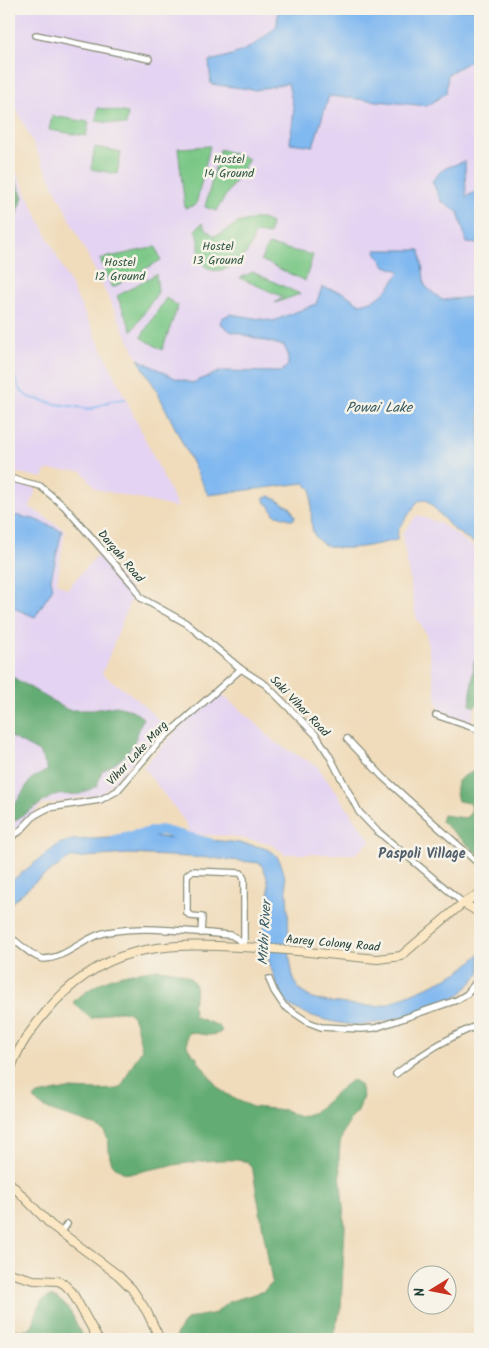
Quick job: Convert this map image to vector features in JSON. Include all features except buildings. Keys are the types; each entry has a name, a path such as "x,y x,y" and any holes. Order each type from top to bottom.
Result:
{"main road":[{"name":"Aarey Colony Road","path":"9,1074 10,1064 29,1032 76,980 100,966 130,953 162,946 198,944 378,959 401,956 463,903 480,894"},
{"name":"Saki Vihar Road","path":"463,903 480,913"},
{"path":"9,1182 61,1233 118,1275 132,1289 147,1312 160,1339"},
{"path":"9,1273 34,1280 58,1281 64,1284 72,1292 98,1339"}],"street":[{"path":"36,35 148,59"},
{"name":"Dargah Road","path":"9,478 40,486 65,507 134,586 140,598 186,623 241,669"},
{"name":"Vihar Lake Marg","path":"9,838 20,832 35,815 48,808 100,800 117,791 158,742 241,669"},
{"name":"Saki Vihar Road","path":"241,669 266,684 316,736 330,755 359,812 375,829 463,903"},
{"path":"436,716 480,730"},
{"path":"347,740 383,777 480,865"},
{"path":"200,933 202,917 191,916 187,913 186,875 192,871 241,873 244,879 244,947"},
{"path":"9,936 35,955 44,959 65,952 92,936 107,932 129,930 231,935 238,939 244,947"},
{"path":"269,979 284,1006 308,1022 321,1027 361,1029 386,1024 457,1000 473,987 480,977"},
{"path":"396,1074 440,1043 480,1024"},
{"path":"61,1233 67,1224"}],"shaded area":[{"path":"9,9 278,9 277,25 263,40 239,54 209,61 256,90 288,82 294,111 290,142 313,146 329,96 427,106 448,74 480,57 480,189 466,197 464,162 441,201 458,212 467,243 479,244 480,308 474,297 442,300 376,250 385,266 400,271 389,288 374,301 360,304 344,293 273,321 230,314 230,331 283,346 288,354 288,366 281,373 222,371 192,383 175,378 138,359 9,94"},
{"path":"9,157 178,508 96,489 82,471 46,470 43,478 9,471"},
{"path":"9,481 26,484 36,489 30,507 65,530 57,582 67,589 98,554 132,591 132,596 102,674 136,698 167,728 102,794 42,805 18,828 9,832"},
{"path":"417,515 440,523 480,552 480,595 473,616 480,611 480,686 471,722 439,713 426,634 416,617 402,534"},
{"path":"219,692 258,725 274,742 317,766 371,841 355,854 285,854 269,843 227,836 191,834 183,819 143,767 193,713"}],"green space":[{"path":"98,108 128,113 126,125 96,121"},
{"path":"52,116 89,122 86,136 49,130"},
{"name":"Hostel 14 Ground","path":"210,146 196,205 185,208 178,148"},
{"path":"95,147 121,152 117,174 91,169"},
{"name":"Hostel 14 Ground","path":"220,149 249,159 216,211 205,207"},
{"path":"9,166 23,197 16,216 9,221"},
{"name":"Hostel 13 Ground","path":"262,219 271,223 269,235 254,234 251,246 245,255 233,265 219,270 212,270 206,267 201,261 199,238 195,230 202,223 214,236 223,233 237,223"},
{"name":"Hostel 13 Ground","path":"268,245 313,255 305,281 261,260"},
{"name":"Hostel 12 Ground","path":"156,247 161,260 112,288 100,259"},
{"name":"Hostel 13 Ground","path":"253,272 300,294 275,303 283,297 240,278"},
{"name":"Hostel 12 Ground","path":"156,274 158,292 132,331 117,296"},
{"name":"Hostel 12 Ground","path":"166,298 178,306 162,350 141,337"},
{"path":"480,657 480,701 474,707 470,705 474,661"},
{"path":"9,675 68,710 93,710 116,706 132,710 143,718 133,744 125,756 102,771 97,786 80,794 54,795 14,821 12,809 31,779 48,770 39,752 9,736"},
{"path":"480,769 480,856 441,821 443,815 465,818 470,814 472,807 469,803 458,801 456,794 457,783 463,776"},
{"path":"157,969 182,973 193,981 195,995 192,1005 194,1010 193,1016 219,1026 222,1031 211,1035 190,1032 187,1036 187,1046 219,1089 233,1098 252,1107 285,1110 299,1117 315,1112 352,1080 360,1085 363,1096 358,1112 351,1119 340,1143 339,1160 345,1228 341,1308 332,1339 176,1339 177,1333 185,1321 216,1313 228,1302 264,1291 272,1282 253,1171 248,1162 239,1160 201,1161 126,1173 113,1164 107,1138 102,1130 43,1107 34,1098 38,1095 67,1089 100,1090 121,1088 142,1049 132,1015 127,1012 116,1011 91,1019 73,1002 84,993 112,978"},
{"path":"50,1296 67,1307 83,1339 9,1339 9,1333 12,1330 27,1330 32,1327 41,1301"}],"water":[{"path":"278,9 480,9 480,57 448,74 446,93 427,106 329,96 313,146 290,143 294,111 288,83 256,90 211,84 209,61 230,56 254,45 277,25"},
{"path":"465,161 466,197 480,189 480,247 479,244 467,243 458,212 441,201 432,181 443,169"},
{"name":"Powai Lake","path":"375,250 420,250 425,286 442,300 474,297 480,308 480,547 453,529 427,500 418,501 398,530 397,540 364,547 338,548 327,546 319,541 313,532 311,489 304,483 208,495 156,389 138,359 175,378 192,383 222,371 281,372 288,365 288,354 284,346 230,331 220,323 222,318 230,314 273,321 316,304 322,287 344,293 360,304 374,300 384,293 400,271 385,266"},
{"path":"270,496 291,508 295,517 293,520 274,514 270,506 264,501 264,498"},
{"path":"9,514 34,519 62,531 51,579 53,588 35,617 9,606"},
{"path":"147,836 233,842 265,848 274,853 281,865 286,882 291,966 295,982 307,996 326,1002 372,1006 384,1005 454,975 480,954 480,973 461,994 436,1007 416,1014 363,1025 333,1022 292,1007 283,997 267,955 264,931 269,893 266,873 260,863 210,858 128,854 70,858 36,881 9,905 9,883 59,844 72,840"}],"waterway":[{"path":"9,371 13,373 19,388 28,397 56,404 91,409 110,401 126,399"},
{"name":"Mithi River","path":"115,840 161,830 210,843"}],"district":[{"name":"Paspoli Village","path":"422,853"}]}
